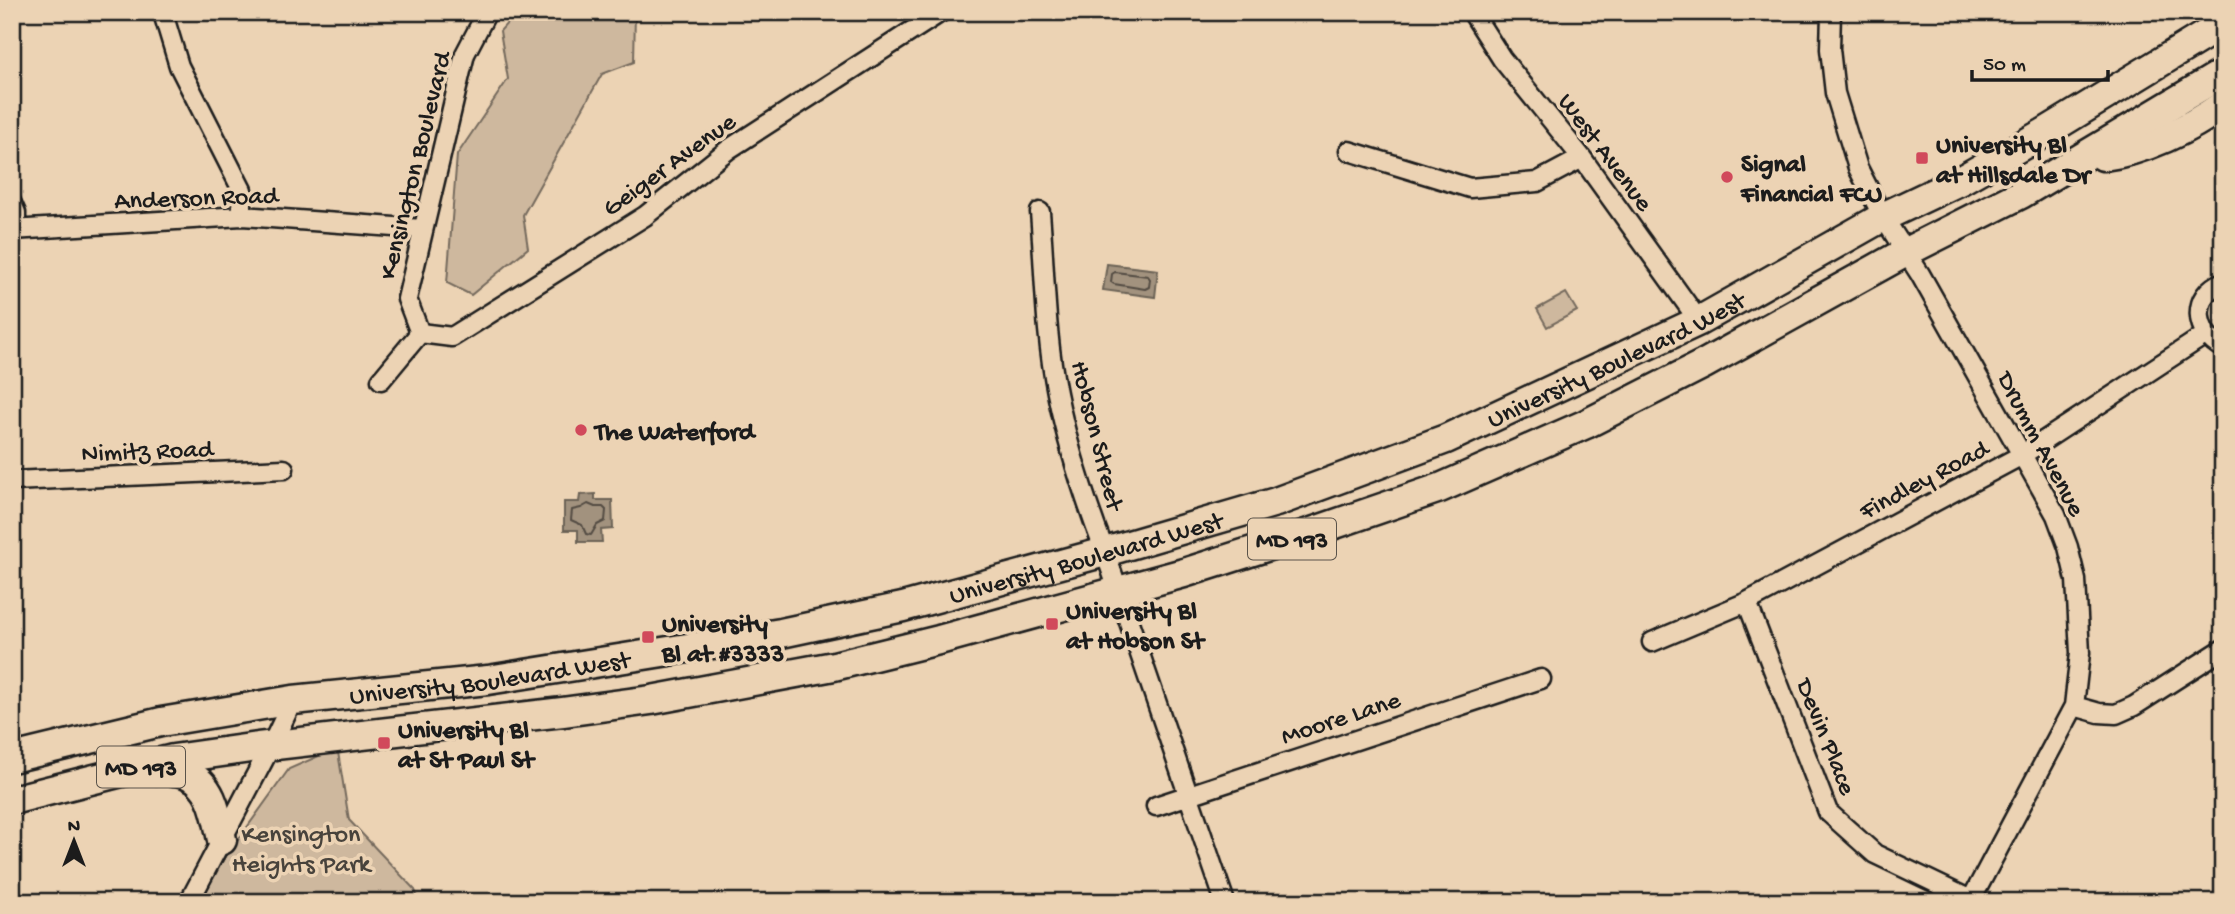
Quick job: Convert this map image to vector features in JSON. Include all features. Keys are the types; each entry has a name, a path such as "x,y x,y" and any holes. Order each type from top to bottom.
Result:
{"main road":[{"name":"University Boulevard West","path":"12,758 161,722 293,700 488,680 781,633 904,607 1276,502 1446,439 1699,321 1883,217 1961,180 2044,133 2223,24"},
{"name":"University Boulevard West","path":"12,800 173,759 651,700 834,666 1184,573 1306,534 1440,488 1568,433 1704,364 1906,253 2021,194 2223,73"},
{"path":"2082,158 2119,154 2155,141 2204,118 2223,105"},
{"path":"134,769 187,773 214,802 222,840"}],"street":[{"path":"164,12 179,66 242,190 242,216"},
{"name":"Kensington Boulevard","path":"420,333 407,299 465,54 487,12"},
{"name":"Geiger Avenue","path":"420,333 452,337 645,216 729,149 941,12"},
{"name":"West Avenue","path":"1472,12 1503,59 1582,158 1699,321"},
{"name":"Drumm Avenue","path":"1831,12 1830,50 1835,93 1858,168 1883,217 1920,274 2056,515 2076,580 2080,653 2074,706 1971,901"},
{"path":"1349,151 1470,188 1537,182 1582,158"},
{"path":"12,204 16,213 14,230"},
{"name":"Hobson Street","path":"1040,212 1049,339 1056,392 1084,498 1105,552 1224,902"},
{"name":"Anderson Road","path":"14,230 242,216 422,229"},
{"path":"2223,282 2208,292 2199,314 2205,335 2223,348"},
{"path":"381,380 420,333"},
{"name":"Findley Road","path":"1653,642 1746,601 2022,455 2205,335"},
{"name":"Nimitz Road","path":"12,481 284,469"},
{"name":"Devin Place","path":"1746,601 1828,811 1875,854 1971,901"},
{"path":"2074,706 2099,713 2116,714 2134,706 2223,649"},
{"name":"Moore Lane","path":"1156,806 1541,679"},
{"path":"190,902 293,700"}],"green space":[{"path":"517,12 635,12 634,62 602,74 523,215 528,248 471,295 447,283 457,155 508,79 500,31"},
{"path":"1566,293 1577,311 1547,327 1537,309"},
{"name":"Kensington Heights Park","path":"338,752 349,820 415,890 419,902 197,902 207,883 289,769 321,755"}],"water":[{"path":"1107,264 1158,270 1155,297 1103,290"},
{"path":"595,494 595,500 612,500 613,529 601,530 602,542 578,542 578,530 564,530 564,502 579,502 580,495"}],"place":[{"name":"University Bl at Hillsdale Dr","path":"1922,158"},
{"name":"Signal Financial FCU","path":"1727,177"},
{"name":"The Waterford","path":"581,430"},
{"name":"University Bl at Hobson St","path":"1052,624"},
{"name":"University Bl at #3333","path":"648,637"},
{"name":"University Bl at St Paul St","path":"384,743"}]}
